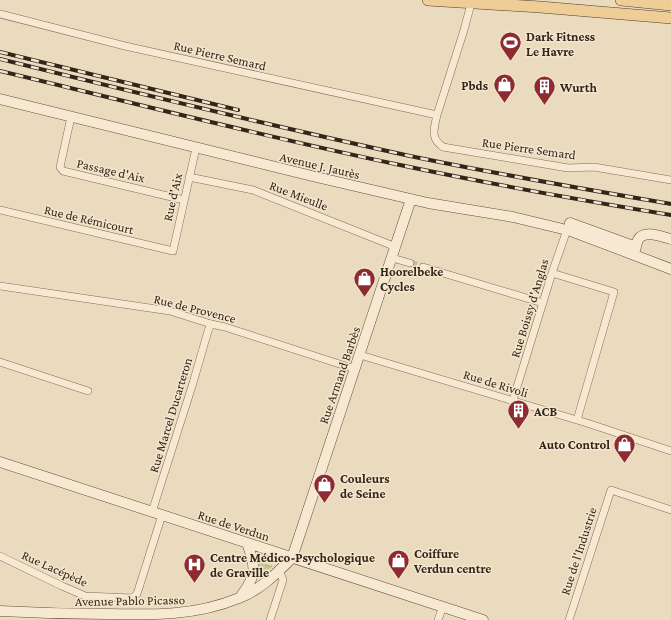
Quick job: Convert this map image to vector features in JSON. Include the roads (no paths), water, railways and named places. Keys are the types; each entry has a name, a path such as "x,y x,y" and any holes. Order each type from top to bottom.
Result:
{"main road":[{"path":"428,0 540,7 671,18"},
{"path":"621,0 671,5"}],"street":[{"name":"Rue Pierre Semard","path":"472,2 437,115 434,129 434,139 443,147 568,168 594,167 671,180"},
{"name":"Rue Pierre Semard","path":"0,14 125,46 437,115"},
{"name":"Avenue J. Jaurès","path":"0,100 411,199 568,226 635,250 671,269"},
{"name":"Passage d'Aix","path":"71,117 60,167 63,171 184,200"},
{"name":"Rue d'Aix","path":"172,251 196,148"},
{"name":"Rue Mieulle","path":"189,177 253,190 396,247"},
{"name":"Rue Armand Barbès","path":"292,558 411,199"},
{"name":"Rue de Rémicourt","path":"0,210 172,251"},
{"name":"Rue Boissy d'Anglas","path":"513,400 568,226"},
{"path":"635,250 638,239 643,235 657,235 671,239"},
{"path":"392,258 410,263"},
{"path":"423,267 543,303"},
{"path":"553,270 614,292 577,420"},
{"name":"Rue de Provence","path":"0,286 170,311 355,369"},
{"name":"Rue Marcel Ducarteron","path":"157,514 208,331 212,324"},
{"name":"Rue de Rivoli","path":"360,355 513,400 671,452"},
{"path":"0,362 88,391"},
{"name":"Rue de Verdun","path":"0,462 483,620"},
{"name":"Rue de l'Industrie","path":"569,620 611,490 671,510"},
{"name":"Rue Lacépède","path":"0,556 85,596 132,598 137,594 157,514"},
{"path":"240,598 254,574 254,566 247,543"},
{"name":"Avenue Pablo Picasso","path":"0,611 55,614 179,614 214,607 240,598 257,589 292,558"},
{"path":"270,620 282,580 279,570"},
{"path":"438,620 443,606"}],"tunnel":[{"path":"410,263 423,267"}],"railway":[{"path":"0,52 238,110"},
{"path":"0,59 205,109 410,156 671,204"},
{"path":"0,71 200,120 350,154 569,198 671,215"}],"place":[{"name":"Dark Fitness Le Havre","path":"511,62"},
{"name":"Pbds","path":"504,104"},
{"name":"Wurth","path":"544,106"},
{"name":"Hoorelbeke Cycles","path":"365,298"},
{"name":"ACB","path":"518,430"},
{"name":"Auto Control","path":"625,464"},
{"name":"Couleurs de Seine","path":"325,504"},
{"name":"Coiffure Verdun centre","path":"399,580"},
{"name":"Centre Médico-Psychologique de Graville","path":"194,584"}]}
